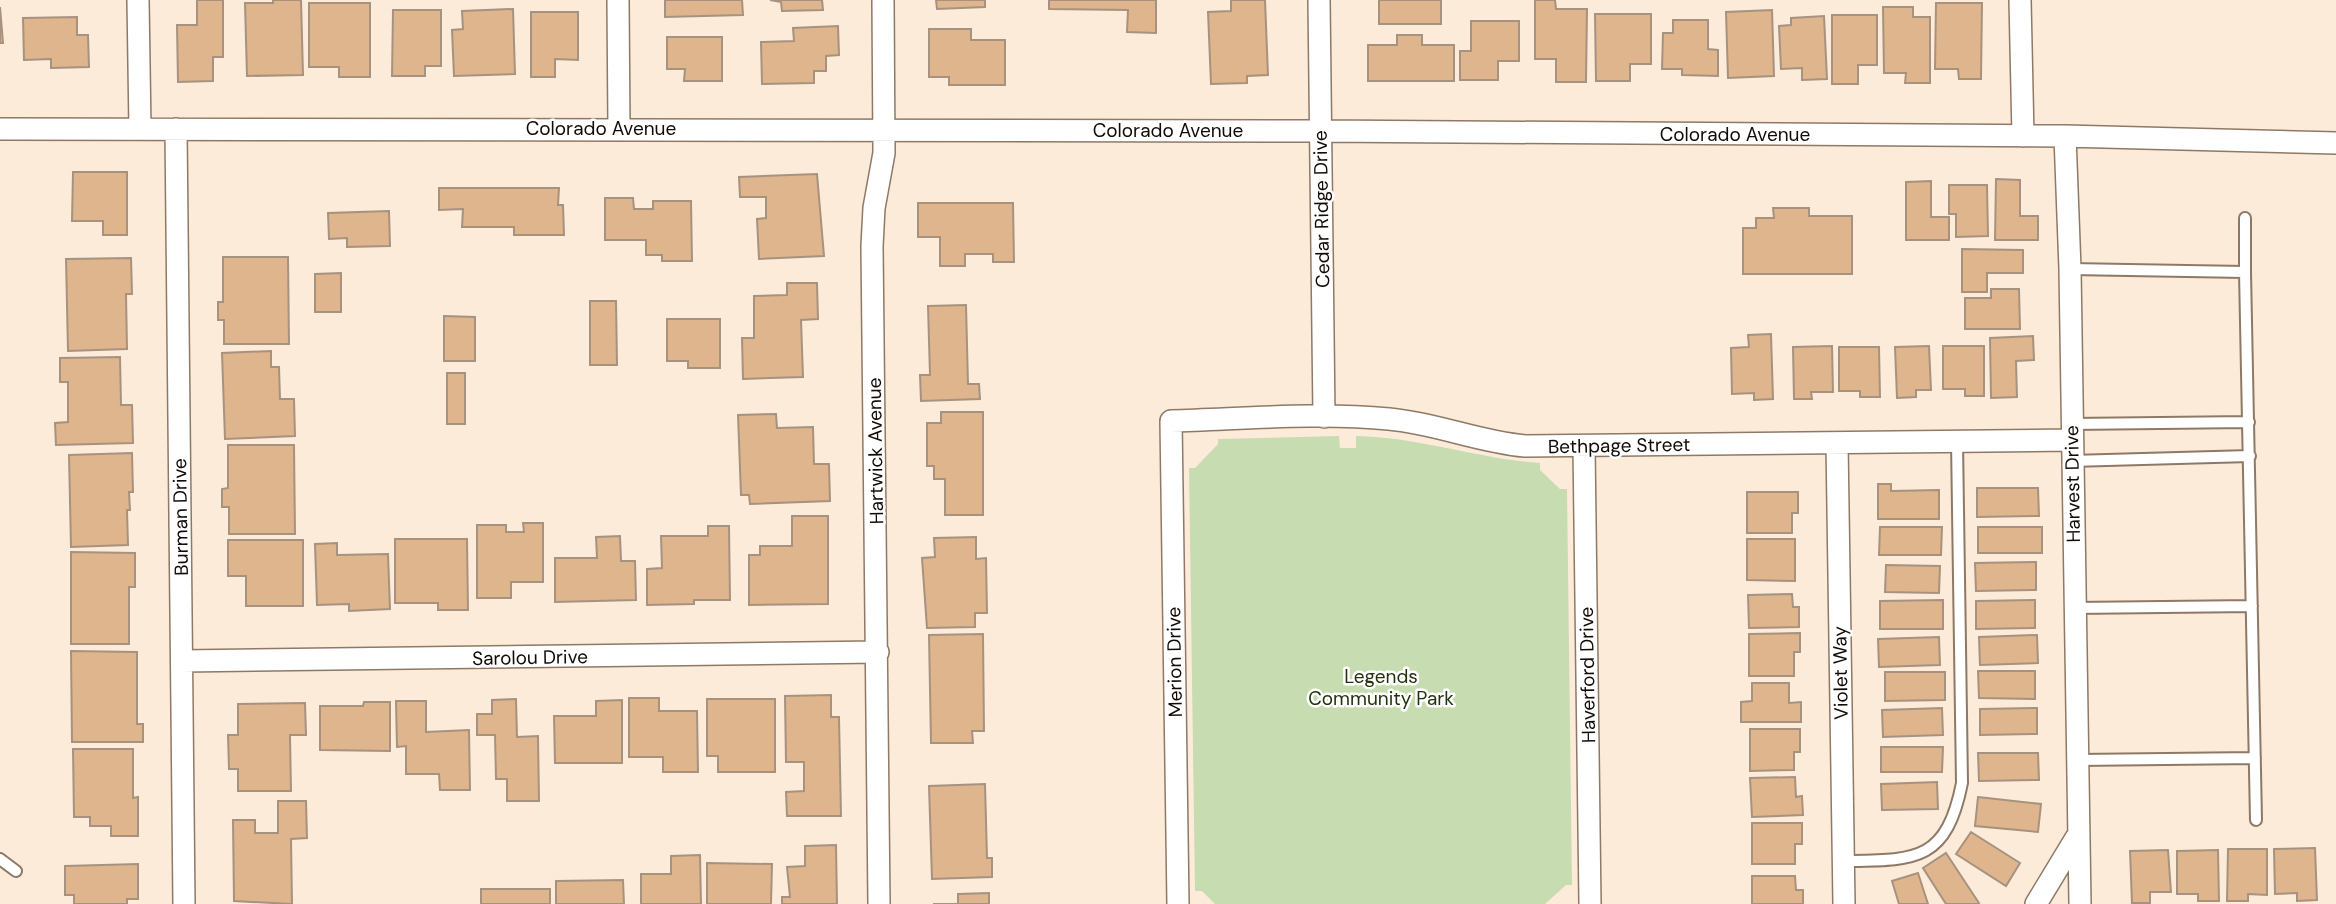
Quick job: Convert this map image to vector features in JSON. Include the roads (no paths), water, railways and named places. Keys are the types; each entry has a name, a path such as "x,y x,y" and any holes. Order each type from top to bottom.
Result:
{"street":[{"path":"138,0 140,129"},
{"path":"618,0 619,128"},
{"name":"Hartwick Avenue","path":"879,904 872,246 885,130 883,0"},
{"name":"Cedar Ridge Drive","path":"1319,0 1324,418"},
{"path":"2020,0 2023,136"},
{"name":"Colorado Avenue","path":"0,129 1321,131 2065,136 2336,143"},
{"name":"Burman Drive","path":"176,130 184,904"},
{"name":"Harvest Drive","path":"2065,136 2070,269 2080,904"},
{"name":"Bethpage Street","path":"1171,421 1324,418 1409,422 1517,446 2071,441"},
{"name":"Merion Drive","path":"1171,421 1178,904"},
{"name":"Violet Way","path":"1837,443 1844,904"},
{"name":"Haverford Drive","path":"1584,446 1590,904"},
{"name":"Sarolou Drive","path":"182,662 878,652"},
{"name":"Harvest Drive","path":"2036,904 2056,875 2078,832"}],"lane":[{"path":"2245,218 2256,820"},
{"path":"2070,269 2245,272"},
{"path":"2071,441 2249,422"},
{"path":"2071,441 2250,457"},
{"path":"1843,861 1903,860 1926,850 1944,835 1956,811 1962,783 1957,442"},
{"path":"2074,608 2252,606"},
{"path":"2077,760 2255,758"},
{"path":"0,859 16,871"}],"park label":[{"name":"Legends Community Park","path":"1381,687"}]}
